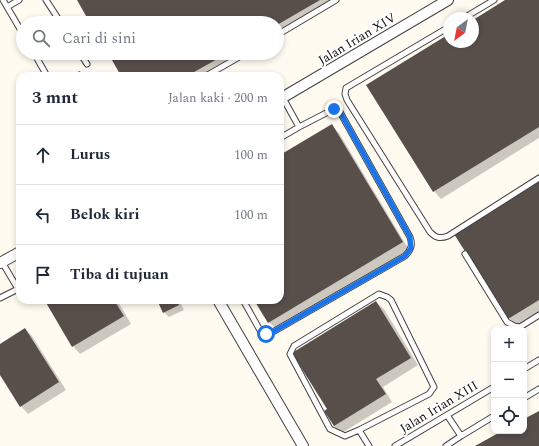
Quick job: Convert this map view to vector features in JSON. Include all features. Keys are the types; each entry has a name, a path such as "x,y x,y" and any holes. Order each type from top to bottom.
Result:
{"street":[{"name":"Jalan Irian XIV","path":"284,97 448,0"},
{"path":"1,263 16,254"},
{"path":"220,304 304,446"}],"lane":[{"path":"3,0 16,21"},
{"path":"8,7 19,0"},
{"path":"46,0 56,16"},
{"path":"284,31 336,0"},
{"path":"474,12 494,0"},
{"path":"443,31 350,86 345,92 347,100 430,232 438,238 448,236 539,178"},
{"path":"38,60 45,72"},
{"path":"85,60 88,64"},
{"path":"213,72 234,60"},
{"path":"284,104 299,127"},
{"path":"245,304 261,332 271,333 405,256 411,248 410,237 340,112 332,110 284,136"},
{"path":"465,254 504,317 512,325 523,326 539,315"},
{"path":"1,263 16,284"},
{"path":"0,298 16,290"},
{"path":"379,294 391,300 434,387 429,394 359,430 345,436 330,429 290,354 294,346 379,294"},
{"path":"527,367 539,360"},
{"name":"Jalan Irian XIII","path":"395,446 491,389"},
{"path":"527,396 539,389"},
{"path":"448,415 461,436"},
{"path":"446,446 491,418"},
{"path":"359,430 369,446"}],"building":[{"path":"77,0 320,0 284,21 284,16 86,16"},
{"path":"505,0 539,0 539,127 433,192 366,85 443,38 443,48 479,48 479,16"},
{"path":"112,60 216,60 194,72 119,72"},
{"path":"332,124 403,242 268,323 256,304 284,304 284,153"},
{"path":"539,181 539,300 508,319 454,234"},
{"path":"376,301 411,358 376,379 386,394 334,426 324,411 327,409 292,353"},
{"path":"47,304 116,304 124,316 72,347"},
{"path":"159,304 179,304 179,305 163,313"},
{"path":"25,328 59,382 20,407 0,375 0,344"},
{"path":"539,411 539,446 475,446 497,434 527,434 527,417"}],"route":[{"path":"266,334 271,333 405,256 411,248 412,242 410,237 339,110 334,109"}]}
